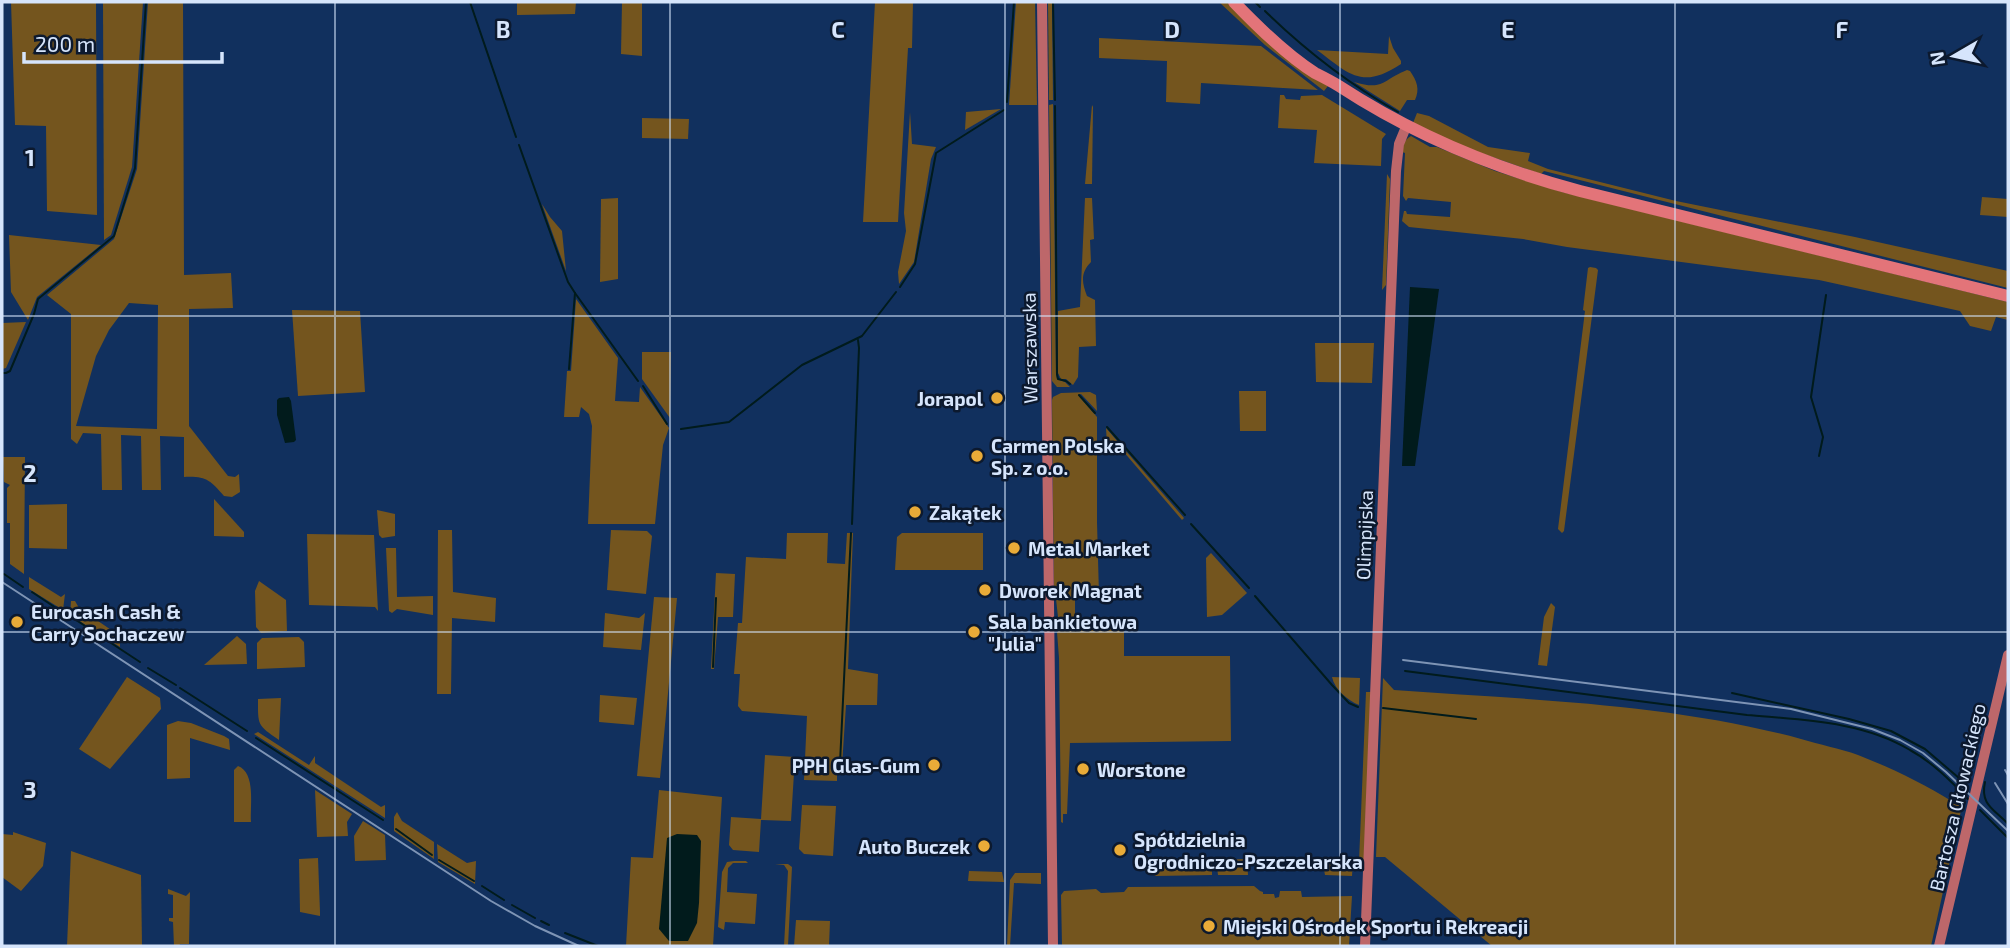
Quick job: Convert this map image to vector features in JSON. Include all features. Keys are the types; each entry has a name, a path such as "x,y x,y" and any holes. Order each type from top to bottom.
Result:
{"main road":[{"path":"1234,2 1314,72 1406,127 1480,160 1544,181 2008,296"},
{"path":"1246,2 1334,82"}],"street":[{"name":"Warszawska","path":"1042,2 1053,946"},
{"name":"Olimpijska","path":"1365,946 1396,163 1399,144 1406,127"},
{"name":"Bartosza Głowackiego","path":"1939,946 2008,655"}],"shaded area":[{"path":"11,2 96,2 97,215 47,211 46,126 15,125"},
{"path":"103,2 143,2 132,167 111,235 104,240"},
{"path":"148,2 183,2 184,275 231,273 233,308 189,309 189,426 228,476 235,477 239,474 240,492 232,497 224,496 207,480 184,477 184,437 160,436 161,490 142,490 141,436 121,435 122,490 102,490 101,434 83,433 77,444 71,439 71,314 47,295 114,239 137,169","holes":["129,303 158,305 157,429 76,426 96,356 109,330"]},
{"path":"517,2 576,2 575,14 517,15"},
{"path":"622,2 642,2 642,56 621,54"},
{"path":"875,2 913,2 912,48 908,48 898,222 863,222"},
{"path":"1016,2 1035,2 1037,105 1009,105"},
{"path":"1048,2 1052,2 1053,100 1049,100"},
{"path":"1219,2 1227,2 1275,47 1328,86 1324,91 1265,45"},
{"path":"1389,36 1401,64 1376,76 1356,76 1317,50 1388,54"},
{"path":"1099,38 1261,46 1318,90 1201,83 1200,104 1166,102 1167,61 1099,58"},
{"path":"1407,70 1414,78 1417,92 1415,100 1407,100 1400,111 1354,82 1377,85"},
{"path":"1280,95 1284,95 1286,99 1300,100 1301,96 1322,95 1386,134 1382,139 1381,166 1314,163 1317,130 1278,128"},
{"path":"1053,104 1056,374 1057,379 1070,387 1057,387 1052,381 1049,105"},
{"path":"1092,105 1092,184 1085,184"},
{"path":"1001,109 965,130 966,112"},
{"path":"910,112 912,144 936,147 931,159 914,262 899,284 898,272 906,231 904,213"},
{"path":"1417,113 1429,116 1488,147 1530,153 1528,161 1548,169 1676,201 2008,271 2008,288 1544,171 1541,174 1461,146 1413,123"},
{"path":"642,118 689,119 688,139 642,138"},
{"path":"1411,136 1430,147 1437,147 1495,171 1562,192 2008,302 2008,320 1996,317 1991,331 1970,326 1960,311 1819,280 1523,239 1409,227 1402,221 1404,211 1407,214 1450,217 1451,202 1408,198 1406,201 1403,196 1405,153 1402,152 1404,143"},
{"path":"1387,174 1390,179 1386,285 1382,290"},
{"path":"1982,197 2008,199 2008,217 1980,215"},
{"path":"618,198 618,279 600,282 601,199"},
{"path":"1085,198 1092,198 1094,239 1090,240 1091,262 1085,270 1083,282 1087,296 1095,300 1096,346 1079,347 1078,377 1073,385 1066,379 1061,379 1058,373 1058,311 1080,307"},
{"path":"542,204 562,231 566,271"},
{"path":"9,235 101,245 37,297 28,320 11,292"},
{"path":"1590,267 1598,270 1562,533 1558,529"},
{"path":"1410,287 1439,289 1415,466 1402,466"},
{"path":"576,299 618,358 615,401 639,402 640,387 669,428 663,445 655,524 588,524 592,426 589,414 581,407 579,417 564,417 567,371 571,371"},
{"path":"292,310 360,311 365,392 298,396"},
{"path":"26,322 6,368 2,369 2,323"},
{"path":"1315,343 1374,343 1372,383 1316,382"},
{"path":"642,352 671,352 670,418 642,379"},
{"path":"1239,391 1266,391 1266,431 1240,431"},
{"path":"1090,392 1096,395 1097,411 1081,394 1078,395 1097,417 1099,595 1075,596 1075,618 1058,617 1054,598 1052,400 1061,393"},
{"path":"289,397 296,440 285,443 277,415 277,400"},
{"path":"1106,428 1184,518 1182,520 1117,444 1107,445"},
{"path":"3,457 25,457 24,574 10,564 7,488 10,485 4,482"},
{"path":"214,499 244,532 244,537 214,536"},
{"path":"67,504 67,549 29,548 29,505"},
{"path":"377,510 395,514 395,536 382,538 379,535"},
{"path":"438,530 452,530 453,592 496,598 495,622 452,618 451,694 437,694"},
{"path":"611,530 647,531 652,536 646,594 607,590"},
{"path":"787,533 828,533 827,563 845,564 847,533 853,533 848,669 878,674 877,705 846,705 842,766 837,766 837,781 804,780 807,716 742,711 738,706 740,674 734,674 738,623 742,623 746,557 786,559"},
{"path":"902,533 983,533 983,570 895,570 897,537"},
{"path":"307,534 374,535 378,611 375,607 309,605"},
{"path":"386,548 396,548 397,597 433,596 433,615 397,609 392,613 389,611"},
{"path":"1211,553 1247,593 1222,615 1207,617 1206,558"},
{"path":"716,573 735,574 733,617 718,617 714,669 711,669"},
{"path":"29,577 61,597 65,594 63,610 29,589"},
{"path":"259,581 286,600 287,631 261,633 256,627 255,591"},
{"path":"654,597 677,598 660,778 637,776"},
{"path":"71,601 75,601 79,608 120,636 120,647 70,615"},
{"path":"1551,603 1555,607 1547,666 1538,665 1544,617"},
{"path":"605,613 639,618 645,613 641,650 603,647"},
{"path":"1124,627 1124,656 1230,656 1231,741 1070,743 1067,814 1063,814 1063,823 1057,632 1071,628"},
{"path":"237,636 246,644 247,664 204,665"},
{"path":"299,637 304,642 305,667 257,669 257,643 262,638"},
{"path":"127,677 160,698 161,709 110,769 79,749"},
{"path":"1332,677 1360,678 1359,705 1342,694"},
{"path":"1383,678 1394,690 1650,710 1751,727 1858,755 1907,776 1953,802 1964,797 1931,946 1492,946 1385,857 1376,857"},
{"path":"1366,692 1371,692 1364,863 1359,862"},
{"path":"600,695 637,698 634,725 599,722"},
{"path":"281,698 279,740 260,724 258,699"},
{"path":"178,721 191,723 224,736 229,739 230,750 190,738 190,778 167,779 167,725"},
{"path":"258,732 309,765 315,756 315,763 381,807 385,805 385,818 254,734"},
{"path":"765,755 795,757 791,821 761,820 759,852 733,850 729,845 731,817 761,819"},
{"path":"238,766 244,770 250,782 251,822 234,822 234,770"},
{"path":"315,790 352,814 347,822 348,836 317,837"},
{"path":"659,790 722,797 713,946 626,946 631,857 653,858"},
{"path":"802,805 836,806 833,856 804,854 799,849"},
{"path":"397,812 402,821 434,842 434,859 394,831 394,817"},
{"path":"363,821 385,835 386,860 355,861 354,836"},
{"path":"13,832 46,843 43,866 21,891 2,877 2,834 13,835"},
{"path":"677,834 697,835 701,841 697,923 688,941 669,941 659,929 667,838"},
{"path":"437,844 467,863 476,861 475,884 438,862"},
{"path":"71,851 141,875 142,946 67,946"},
{"path":"318,858 320,916 300,912 299,859"},
{"path":"1247,859 1248,875 1218,875 1216,860"},
{"path":"1154,860 1212,860 1212,875 1156,876"},
{"path":"1327,861 1353,861 1352,876 1325,875 1323,864"},
{"path":"727,862 748,863 733,863 728,868 727,892 757,894 755,924 725,922 724,930 718,927 722,872"},
{"path":"775,864 788,864 792,867 788,946 784,946 788,871 784,865"},
{"path":"969,871 1002,872 1004,882 968,881"},
{"path":"1015,873 1041,873 1041,884 1014,883 1010,946 1007,946 1010,880"},
{"name":"Miejski Ośrodek Sportu i Rekreacji","path":"1254,886 1263,894 1274,894 1275,898 1279,897 1280,891 1301,891 1302,897 1352,896 1349,946 1062,946 1061,895 1064,891 1096,889 1101,893 1124,892 1128,887"},
{"path":"168,889 186,896 190,892 189,944 174,946 173,922 169,921 169,918 173,918 173,895 168,894"},
{"path":"796,920 830,921 829,946 794,946"}],"waterway":[{"path":"2,373 10,371 38,299 114,236 135,168 146,2"},
{"path":"470,2 516,137"},
{"path":"1007,102 1014,2"},
{"path":"1053,2 1055,100"},
{"path":"1255,2 1260,7"},
{"path":"1265,11 1329,66 1398,112"},
{"path":"1055,106 1057,374 1058,379 1070,384"},
{"path":"900,287 915,264 936,153 1004,110"},
{"path":"519,145 568,282 638,381"},
{"path":"681,429 729,422 802,365 862,336 896,292"},
{"path":"569,369 575,293"},
{"path":"1819,456 1823,437 1811,397 1826,295"},
{"path":"852,524 858,340"},
{"path":"643,386 667,424"},
{"path":"1079,395 1095,413"},
{"path":"1107,427 1185,515"},
{"path":"1191,524 1249,588"},
{"path":"840,763 851,533"},
{"path":"4,574 23,587"},
{"path":"32,592 59,610"},
{"path":"1255,596 1332,685 1349,703 1358,707"},
{"path":"713,667 716,598"},
{"path":"73,618 140,662"},
{"path":"148,668 176,685"},
{"path":"1405,671 1747,715 1831,723 1891,740 1941,772 1968,799"},
{"path":"180,688 247,731"},
{"path":"1732,693 1891,731 1925,749 1966,784"},
{"path":"1383,708 1476,719"},
{"path":"256,738 383,820"},
{"path":"1985,782 1986,801 2008,824"},
{"path":"1980,810 2008,838"},
{"path":"396,829 432,855"},
{"path":"439,860 474,881"},
{"path":"482,886 504,900"},
{"path":"512,905 535,918"},
{"path":"541,921 549,925"},
{"path":"565,933 598,946"}],"railway":[{"path":"2,582 491,901 535,926 579,946"},
{"path":"1403,660 1791,709 1872,729 1923,753 2008,831"},
{"path":"2005,770 2008,775"},
{"path":"1995,783 2008,804"}],"place":[{"name":"Jorapol","path":"997,398"},
{"name":"Carmen Polska Sp. z o.o.","path":"977,456"},
{"name":"Zakątek","path":"915,512"},
{"name":"Metal Market","path":"1014,548"},
{"name":"Dworek Magnat","path":"985,590"},
{"name":"Eurocash Cash & Carry Sochaczew","path":"17,622"},
{"name":"Sala bankietowa \"Julia\"","path":"974,632"},
{"name":"PPH Glas-Gum","path":"934,765"},
{"name":"Worstone","path":"1083,769"},
{"name":"Auto Buczek","path":"984,846"},
{"name":"Spółdzielnia Ogrodniczo-Pszczelarska","path":"1120,850"},
{"name":"Miejski Ośrodek Sportu i Rekreacji","path":"1209,926"}]}
